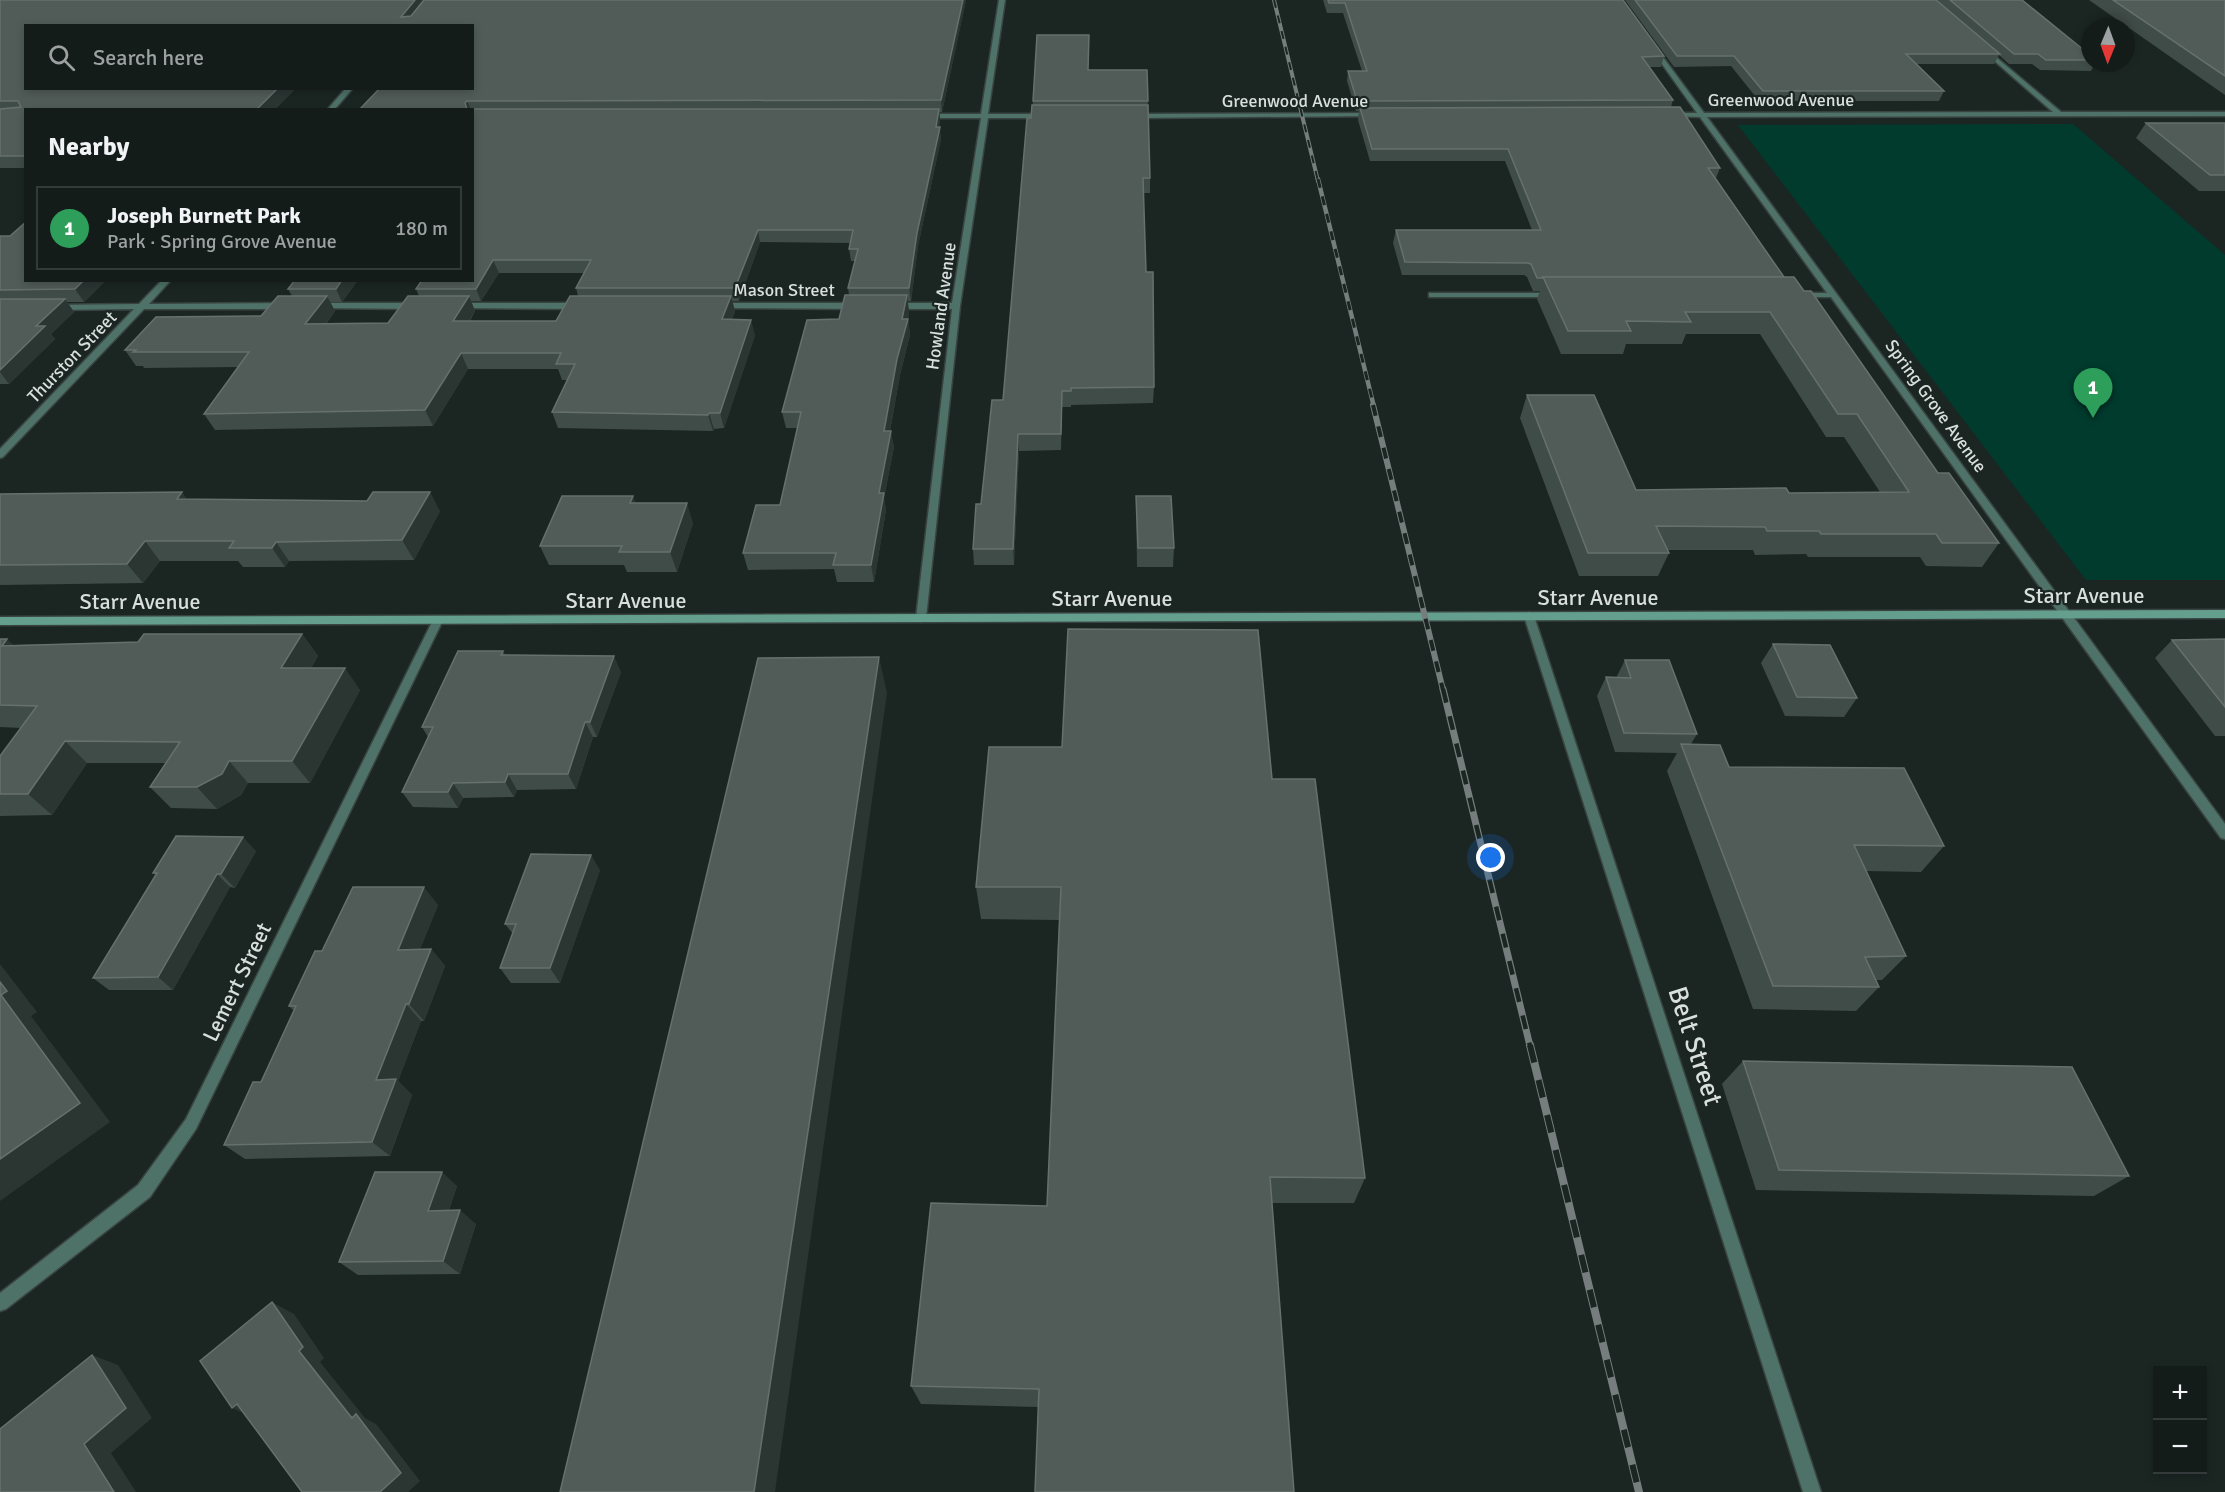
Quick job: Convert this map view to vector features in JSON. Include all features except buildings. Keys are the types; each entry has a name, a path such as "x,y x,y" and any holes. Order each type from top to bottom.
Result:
{"main road":[{"name":"Starr Avenue","path":"0,621 2225,614"}],"street":[{"name":"Howland Avenue","path":"921,618 956,306 1002,0"},
{"name":"Spring Grove Avenue","path":"1646,38 2225,834"},
{"path":"1980,46 2061,115"},
{"path":"332,108 348,90"},
{"name":"Greenwood Avenue","path":"1655,115 2225,114"},
{"path":"918,116 1056,116"},
{"name":"Greenwood Avenue","path":"1126,116 1385,116"},
{"name":"Thurston Street","path":"0,455 165,282"},
{"path":"1432,295 1564,295"},
{"path":"1787,295 1833,295"},
{"path":"48,307 297,306"},
{"path":"309,306 427,306"},
{"path":"450,306 590,306"},
{"name":"Mason Street","path":"707,306 873,306"},
{"path":"885,306 956,306"},
{"name":"Belt Street","path":"1529,616 1812,1492"},
{"name":"Lemert Street","path":"0,1303 144,1191 191,1124 438,620"}],"green space":[{"path":"2073,124 2225,255 2225,580 2086,580 1738,125"}],"railway":[{"path":"1274,0 1318,181"},
{"path":"1318,179 1374,407"},
{"path":"1373,405 1443,690"},
{"path":"1443,689 1530,1046"},
{"path":"1530,1045 1639,1492"}],"place":[{"name":"Joseph Burnett Park","path":"2093,418"}]}
